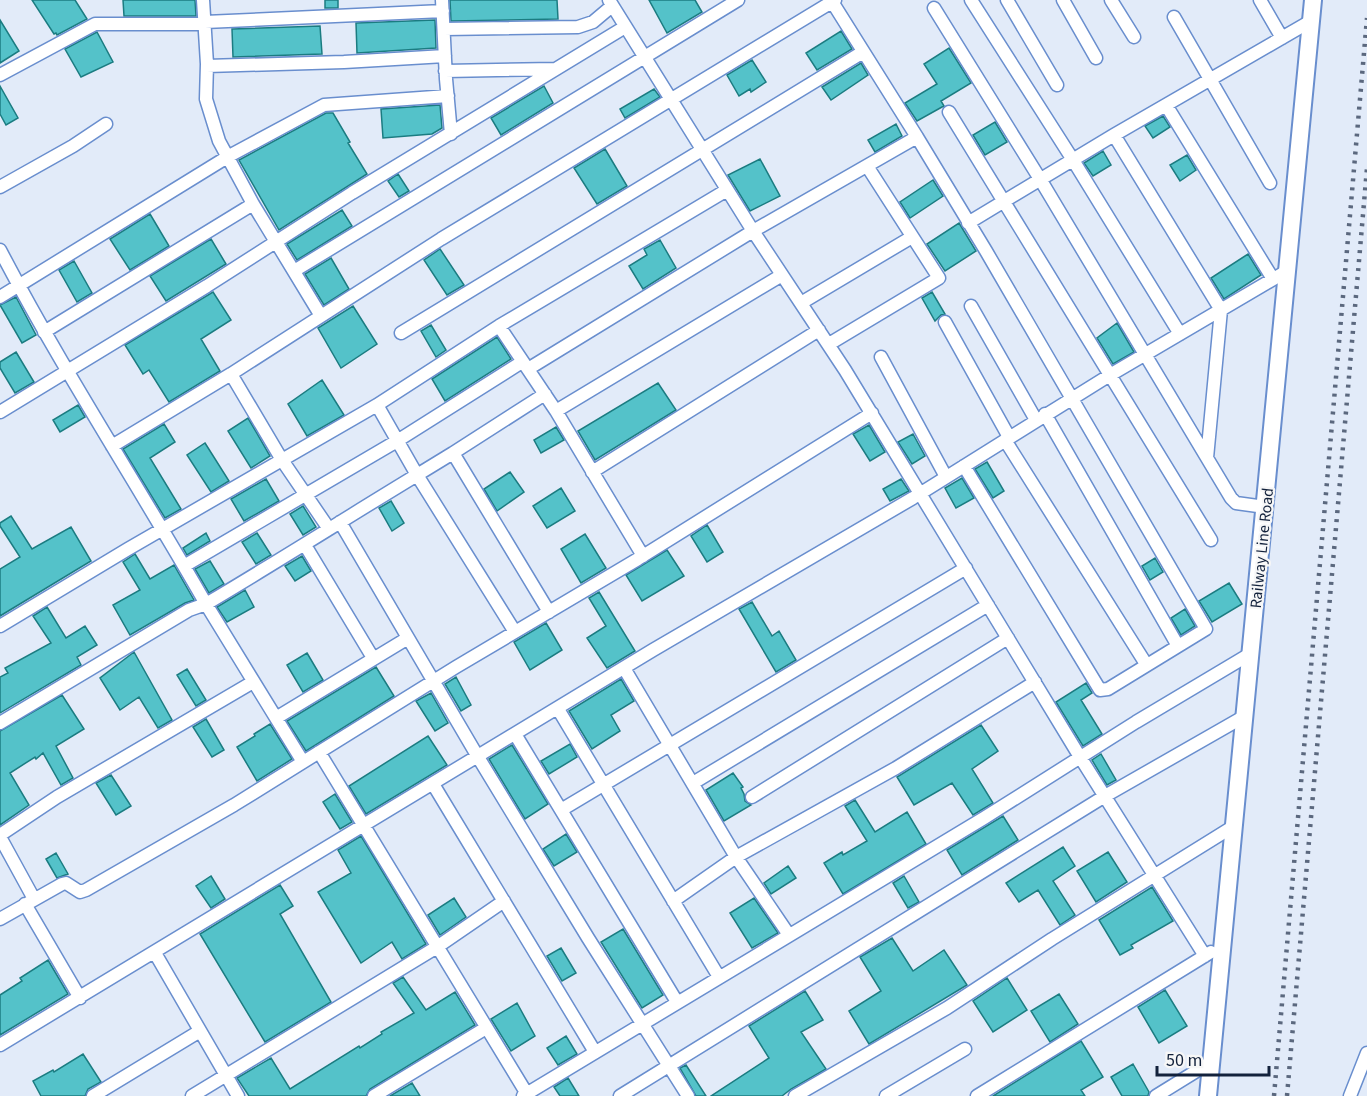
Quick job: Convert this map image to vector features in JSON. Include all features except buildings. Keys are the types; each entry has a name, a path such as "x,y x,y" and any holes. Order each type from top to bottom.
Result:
{"street":[{"path":"203,0 207,66 206,99 219,141 275,241 321,316"},
{"path":"294,271 738,0"},
{"path":"971,0 1180,334"},
{"path":"1007,0 1057,85"},
{"path":"1063,0 1096,58"},
{"path":"1112,0 1134,37"},
{"path":"1260,0 1282,38"},
{"name":"Railway Line Road","path":"1208,1096 1265,507 1280,275 1313,0"},
{"path":"112,446 231,374 441,239 833,1 968,223 1206,626 1205,630 1108,689 1101,690 964,466"},
{"path":"444,29 578,27 593,22 611,3 701,150 829,344 1080,757 1156,874 1205,956"},
{"path":"0,75 95,24 205,23 442,6 451,134"},
{"path":"934,8 1236,503 1265,507"},
{"path":"1174,17 1270,183"},
{"path":"968,223 1311,21"},
{"path":"0,412 67,373 275,241 625,27"},
{"path":"402,333 863,52"},
{"path":"207,66 445,56"},
{"path":"446,71 556,69"},
{"path":"0,297 229,156 324,105 448,96"},
{"path":"0,1045 624,668 920,493 1040,417 1280,275 1166,105"},
{"path":"949,112 1211,540"},
{"path":"0,187 73,146 106,124"},
{"path":"1114,135 1221,310 1207,458"},
{"path":"184,566 917,137"},
{"path":"829,344 939,278 867,166"},
{"path":"0,626 376,405 499,326 727,190"},
{"path":"44,332 254,204"},
{"path":"801,303 912,237"},
{"path":"0,250 67,373 303,762"},
{"path":"556,411 782,275"},
{"path":"971,306 1178,646"},
{"path":"945,322 1007,439 1146,664"},
{"path":"499,326 556,411 643,556"},
{"path":"592,472 819,330"},
{"path":"881,357 946,477"},
{"path":"231,374 282,460 329,529"},
{"path":"0,723 189,610 206,604 305,545 544,394"},
{"path":"376,405 515,632"},
{"path":"0,919 62,884 66,883 78,892 86,890 234,805 434,681 643,556 872,413"},
{"path":"453,453 549,612"},
{"path":"340,522 478,757 588,938 688,1096"},
{"path":"305,545 373,658"},
{"path":"561,810 966,568"},
{"path":"693,783 988,605"},
{"path":"276,718 408,638"},
{"path":"752,797 1008,638"},
{"path":"320,752 525,1095 984,818 1250,654"},
{"path":"624,668 736,857 789,935"},
{"path":"80,998 30,902 0,836 57,797 253,682"},
{"path":"674,901 736,857 896,768 1035,682"},
{"path":"558,709 719,976"},
{"path":"620,1096 1105,796 1245,716"},
{"path":"515,734 677,1002"},
{"path":"433,784 596,1052"},
{"path":"795,1096 947,1008 1234,826"},
{"path":"192,1096 437,947 504,901"},
{"path":"977,1096 1223,945"},
{"path":"155,953 238,1096"},
{"path":"374,1096 486,1028"},
{"path":"93,1096 200,1030"},
{"path":"886,1096 965,1049"},
{"path":"1350,1096 1367,1053"},
{"path":"1156,1096 1211,1062"}],"railway":[{"path":"1274,1096 1367,18"},
{"path":"1287,1096 1367,168"}]}
